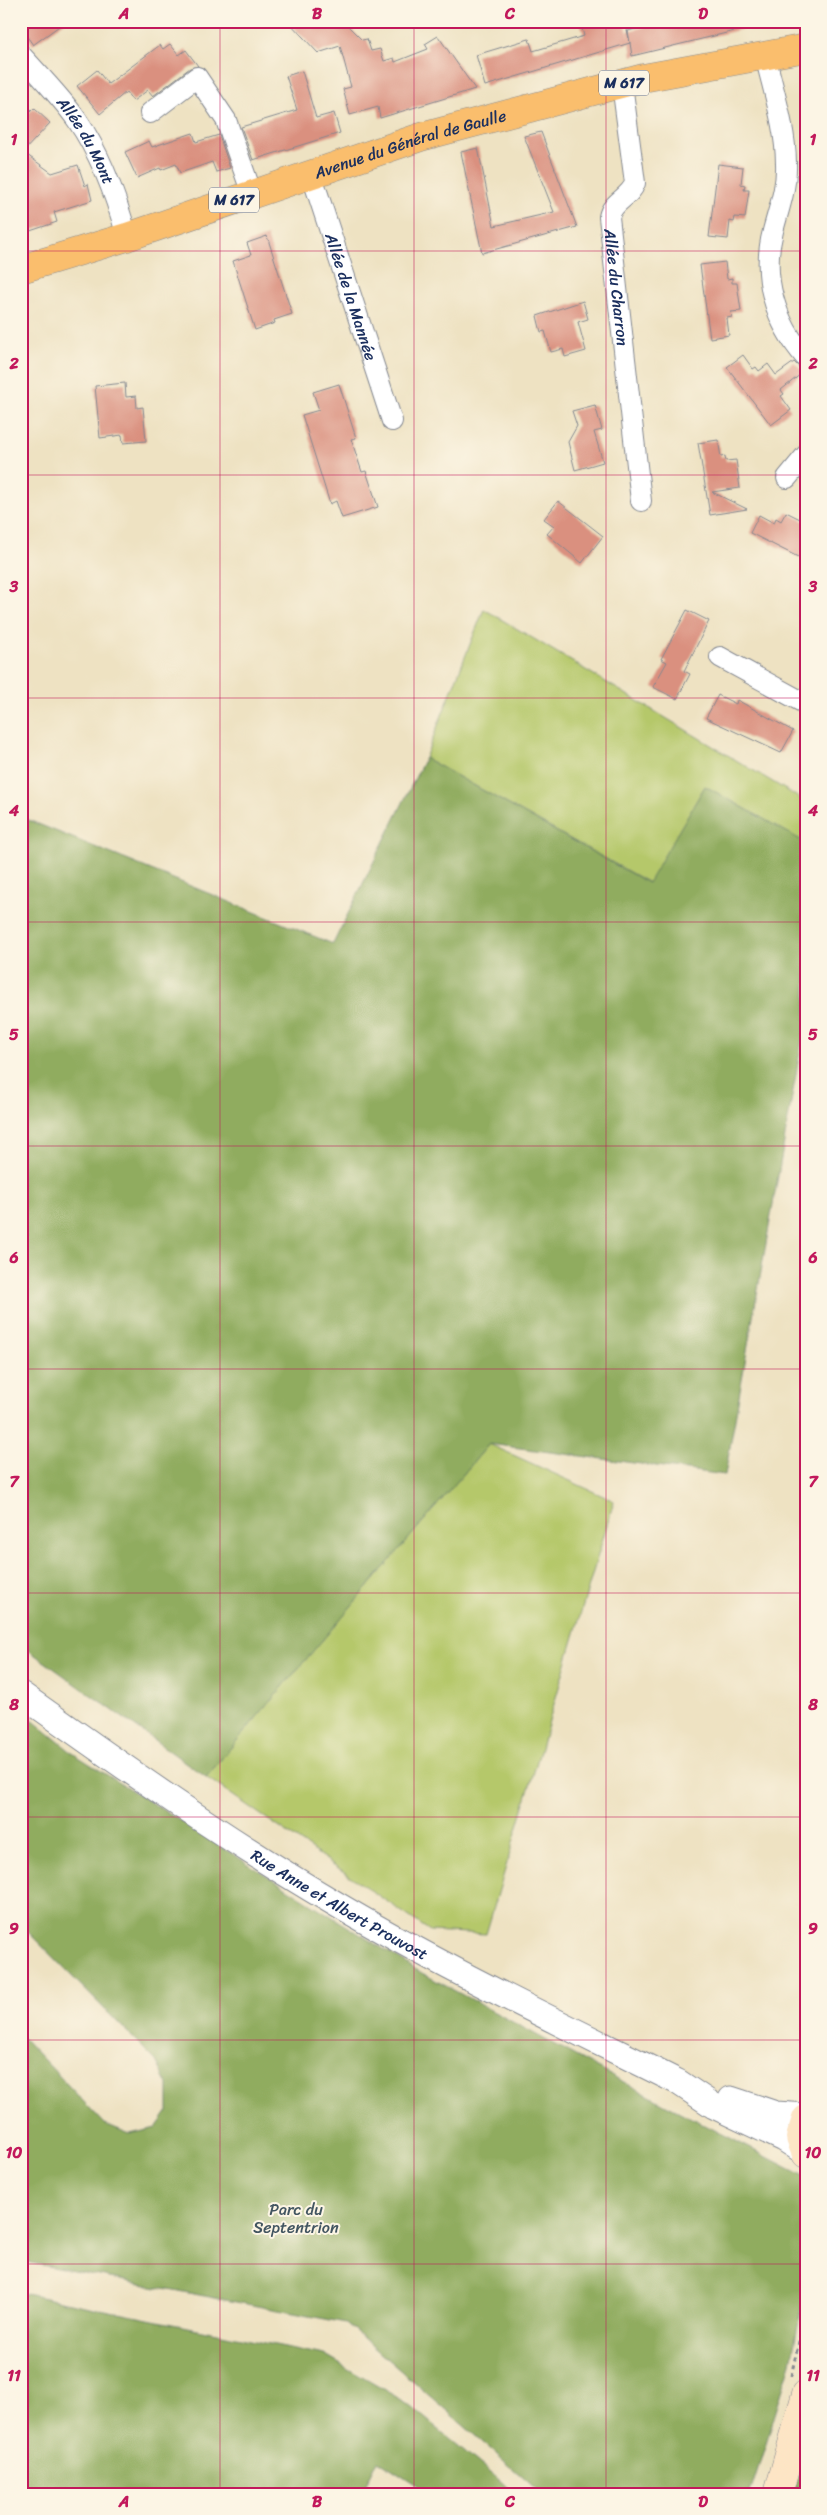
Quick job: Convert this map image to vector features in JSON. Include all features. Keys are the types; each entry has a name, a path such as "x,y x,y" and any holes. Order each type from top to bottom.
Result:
{"main road":[{"name":"Avenue du Général de Gaulle","path":"21,269 127,237 421,137 622,84 806,48"},
{"path":"805,2152 800,2133 806,2117"},
{"path":"778,2494 806,2394"}],"street":[{"name":"Allée du Mont","path":"21,55 72,114 94,148 112,190 127,237"},
{"path":"765,55 784,142 786,165 782,203 769,252 770,284 790,339 806,358"},
{"path":"150,114 198,77 226,120 252,194"},
{"name":"Allée du Charron","path":"622,84 635,183 629,193 614,206 609,217 641,501"},
{"name":"Allée de la Mannée","path":"311,173 392,421"},
{"path":"788,478 806,455"},
{"path":"720,657 806,704"},
{"name":"Rue Anne et Albert Prouvost","path":"21,1694 249,1850 332,1902 424,1954 678,2082 714,2106 784,2139 805,2152"},
{"name":"Rue Anne et Albert Prouvost","path":"678,2082 770,2112 806,2117"}],"green space":[{"path":"484,609 806,802 806,843 705,786 649,883 425,758"},
{"path":"425,758 648,883 705,786 806,843 806,1018 725,1475 489,1444 206,1777 21,1645 21,817 333,944"},
{"path":"489,1444 614,1501 486,1934 430,1931 206,1777"},
{"name":"Parc du Septentrion","path":"21,1711 74,1754 420,1972 670,2107 804,2176 806,2283 791,2363 750,2494 542,2494 346,2323 21,2261 21,2036 105,2124 130,2134 156,2128 168,2111 168,2084 156,2061 21,1925"},
{"path":"21,2293 324,2355 407,2403 516,2494 431,2494 378,2460 361,2494 21,2494"},
{"path":"806,2449 806,2494 792,2490"}],"building":[{"path":"21,21 66,21 33,45 21,28"},
{"path":"288,21 343,21 362,40 367,39 371,51 380,49 384,61 394,58 395,62 428,49 425,44 438,36 475,89 380,118 378,107 350,115 343,89 351,87 340,46 318,53"},
{"path":"580,21 625,21 630,43 485,86 476,55 529,39 533,51 584,36"},
{"path":"668,21 751,21 751,27 632,56 628,31"},
{"path":"170,44 179,55 186,50 198,66 190,68 153,96 148,90 133,101 126,92 100,114 77,86 97,70 108,84 160,45 163,49"},
{"path":"302,71 316,118 334,113 340,133 253,160 241,127 297,110 286,76"},
{"path":"21,104 30,112 34,108 50,123 23,152 52,173 78,165 85,186 88,184 92,200 54,212 57,222 21,234"},
{"path":"541,132 577,227 482,253 461,152 478,148 494,226 554,212 524,136"},
{"path":"193,133 196,142 219,135 230,168 216,172 212,162 180,173 176,164 161,170 160,168 137,178 125,152 149,141 152,147"},
{"path":"718,164 743,167 741,184 745,185 744,190 749,190 745,218 735,217 734,222 730,221 728,239 709,237"},
{"path":"267,236 292,314 274,320 275,323 255,330 233,261 251,255 247,243"},
{"path":"725,262 727,279 732,278 732,283 737,283 741,311 731,312 732,317 727,318 729,335 710,338 700,265"},
{"path":"583,301 588,319 578,322 586,351 565,357 563,349 551,352 545,331 541,332 537,316"},
{"path":"743,355 753,369 756,367 759,371 768,364 776,375 794,362 801,369 806,370 781,390 784,394 781,396 791,410 771,425 727,367"},
{"path":"125,383 126,397 136,396 137,408 143,407 146,441 123,443 122,435 100,438 95,386"},
{"path":"339,384 356,438 351,439 362,472 366,471 378,507 342,518 336,501 330,504 302,415 319,410 313,392"},
{"path":"595,405 602,430 594,432 603,462 575,470 568,442 577,426 572,411"},
{"path":"718,440 721,457 725,456 726,461 736,460 740,488 712,492 747,509 710,515 698,443"},
{"path":"558,501 603,536 582,563 547,534 554,526 544,519"},
{"path":"786,512 806,522 806,561 750,533 759,515 774,523 776,518 781,521"},
{"path":"687,610 709,621 684,671 690,674 677,699 653,687 667,662 661,659"},
{"path":"718,695 736,704 737,700 793,731 781,753 706,718"}]}
